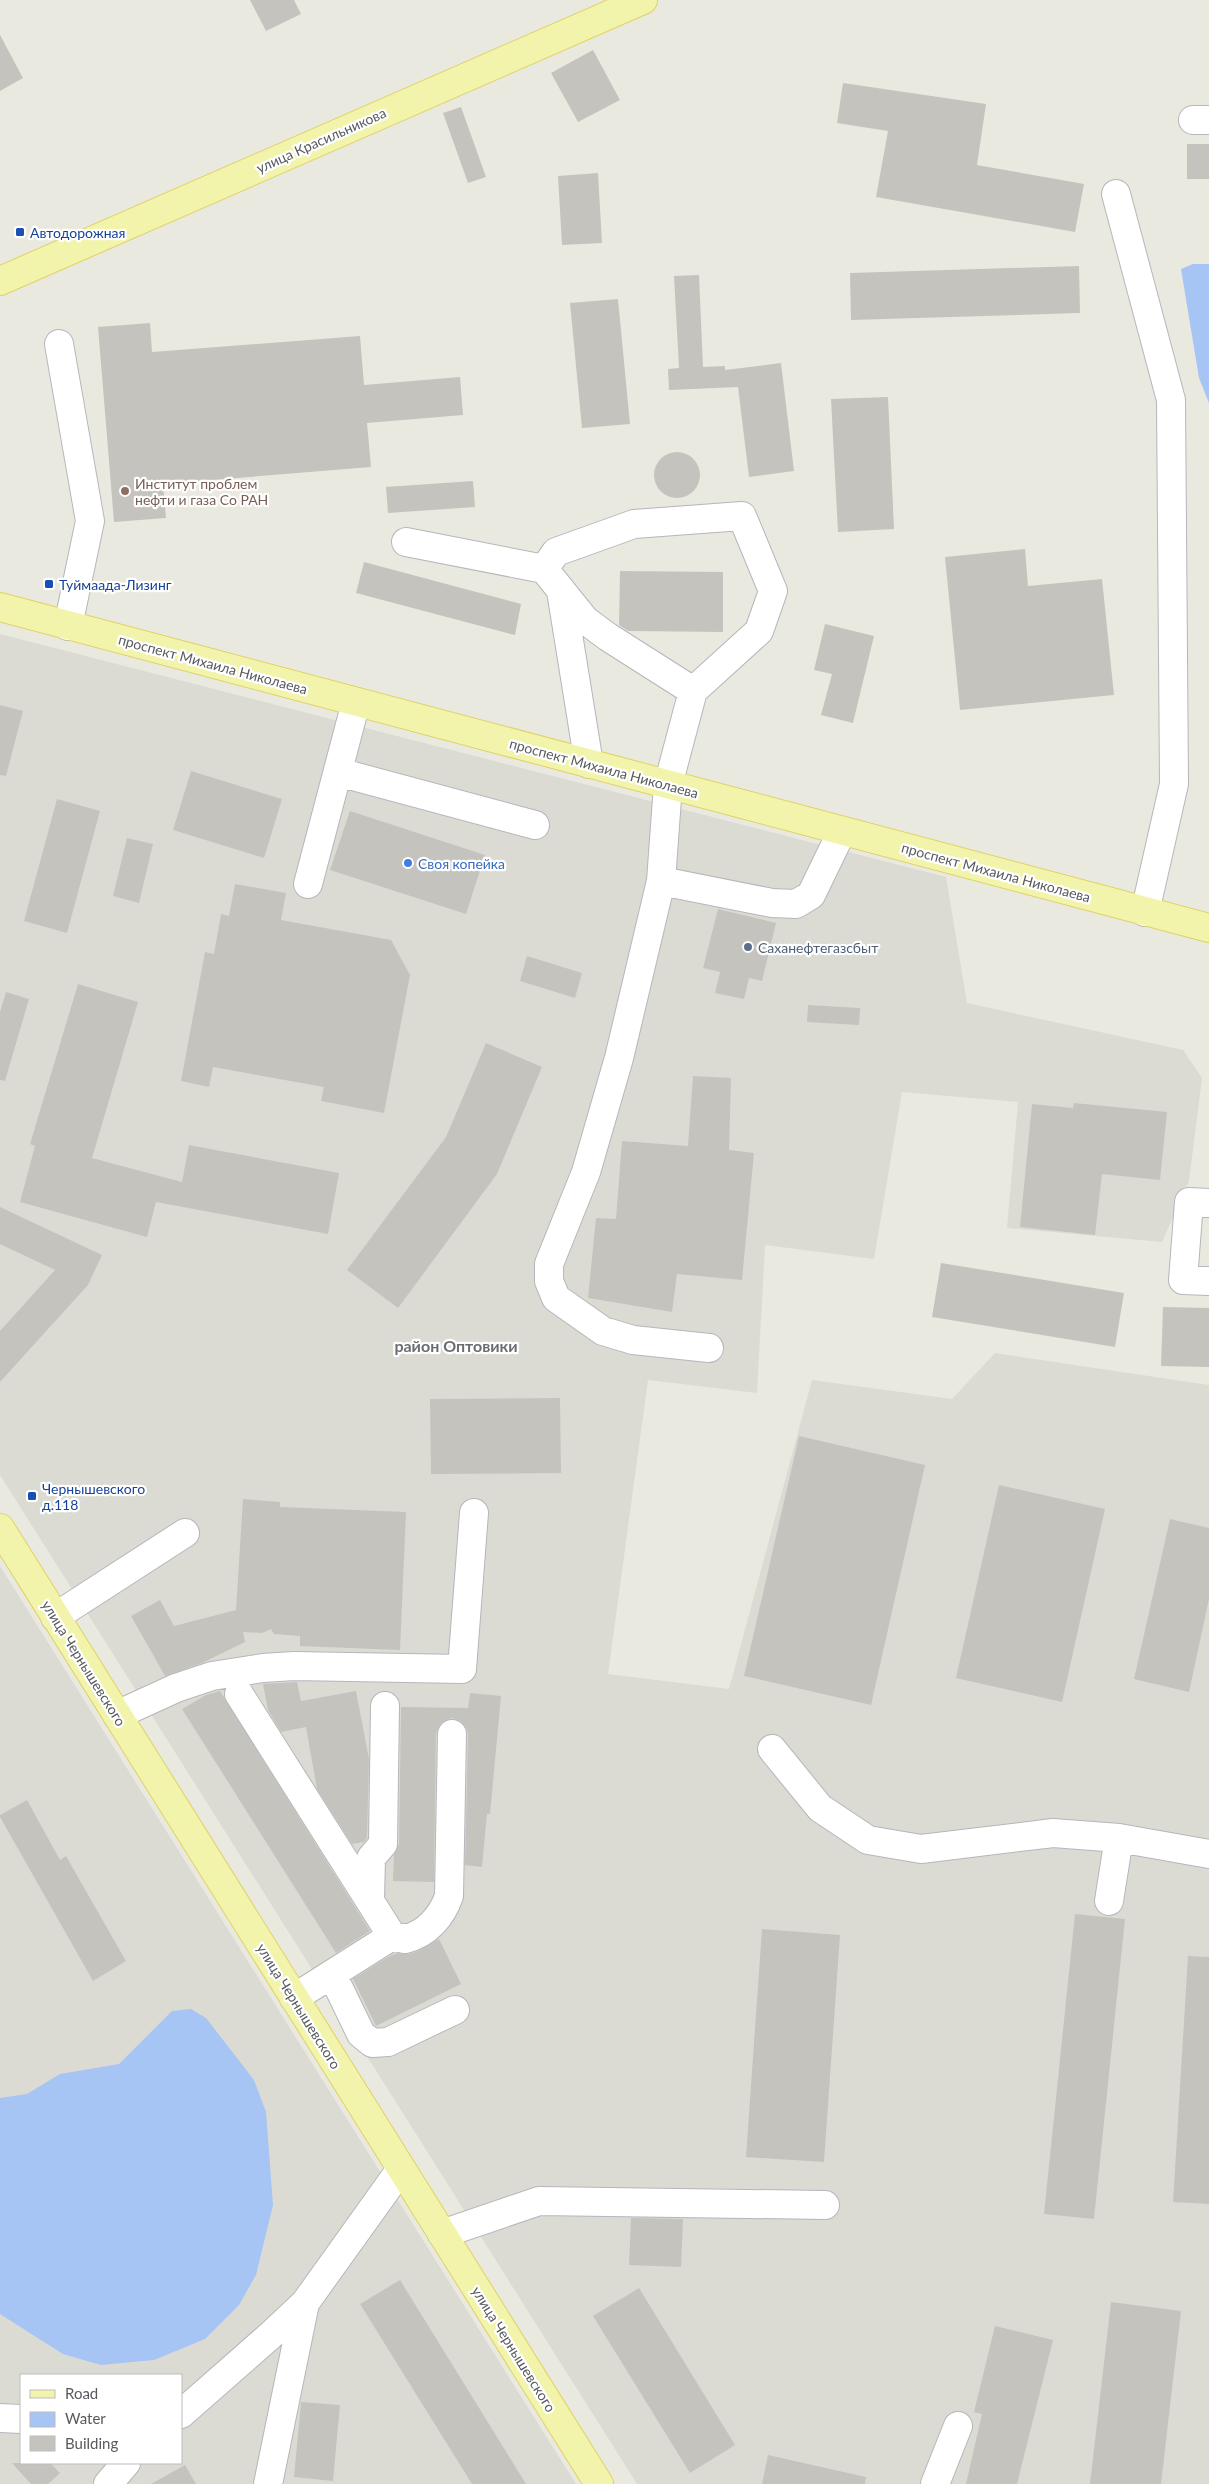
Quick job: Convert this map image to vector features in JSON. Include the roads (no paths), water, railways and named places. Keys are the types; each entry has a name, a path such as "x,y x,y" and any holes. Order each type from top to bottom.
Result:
{"main road":[{"name":"улица Красильникова","path":"0,281 643,0"},
{"name":"проспект Михаила Николаева","path":"0,608 1209,928"},
{"name":"улица Чернышевского","path":"0,1528 599,2484"}],"lane":[{"path":"1116,194 1171,400 1174,784 1145,912"},
{"path":"59,344 90,521 68,626"},
{"path":"544,569 556,552 634,524 742,516 773,591 759,631 693,691 668,785 661,881 619,1058 586,1172 549,1264 549,1281 556,1298 603,1331 633,1340 708,1348"},
{"path":"406,542 544,569 585,620 608,637 693,691"},
{"path":"561,590 589,764"},
{"path":"308,884 356,702"},
{"path":"338,772 535,825"},
{"path":"661,881 772,903 796,904 811,895 842,831"},
{"path":"1209,1203 1189,1202 1183,1280 1209,1281"},
{"path":"117,1715 176,1688 212,1676 262,1668 294,1666 462,1669 474,1514"},
{"path":"56,1617 185,1533"},
{"path":"239,1694 392,1936"},
{"path":"370,1900 371,1858 383,1844 385,1706"},
{"path":"294,1998 392,1936 406,1939 427,1928 441,1914 449,1896 452,1734"},
{"path":"772,1749 820,1808 868,1840 920,1849 1054,1833 1119,1838 1209,1854"},
{"path":"1109,1901 1119,1838"},
{"path":"332,1974 362,2034 372,2043 388,2042 455,2010"},
{"path":"182,2413 305,2303 401,2169"},
{"path":"442,2234 539,2202 824,2205"},
{"path":"268,2484 305,2303"},
{"path":"0,2418 20,2419"},
{"path":"935,2484 958,2426"}],"water":[{"path":"1193,264 1209,264 1209,403 1199,378 1181,269"},
{"path":"191,2009 206,2018 254,2080 266,2112 273,2205 256,2275 239,2305 205,2339 154,2360 101,2365 63,2354 0,2314 0,2098 27,2094 60,2074 119,2064 172,2011"}],"place":[{"name":"Автодорожная","path":"20,232"},
{"name":"Институт проблем нефти и газа Со РАН","path":"125,491"},
{"name":"Туймаада-Лизинг","path":"49,584"},
{"name":"Своя копейка","path":"408,863"},
{"name":"Саханефтегазсбыт","path":"748,947"},
{"name":"Чернышевского д.118","path":"32,1496"}],"district":[{"name":"район Оптовики","path":"456,1345"}]}
